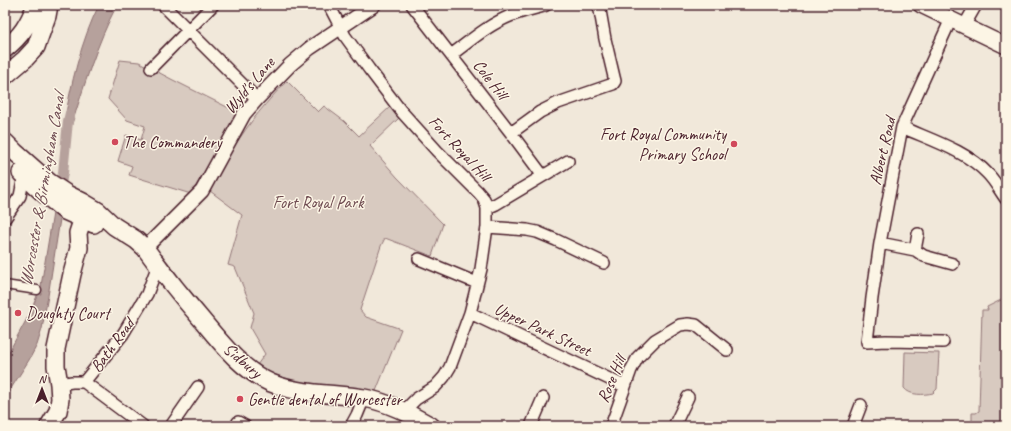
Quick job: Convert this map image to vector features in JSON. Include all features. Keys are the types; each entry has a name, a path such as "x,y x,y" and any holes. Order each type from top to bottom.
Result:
{"main road":[{"path":"5,48 23,32 36,5"},
{"path":"5,76 25,59 36,47 50,5"},
{"path":"921,5 1006,46"},
{"path":"5,64 42,29"},
{"path":"5,142 45,189"},
{"path":"5,158 24,176 84,214 136,240 145,248 162,270"},
{"path":"49,426 58,410 60,399 56,366 56,349 79,248 78,233 84,214"},
{"name":"Sidbury","path":"162,270 194,311 239,362 253,373 271,383 287,388 364,398 380,402 404,411 431,426"}],"street":[{"path":"163,5 257,99"},
{"path":"151,68 213,5"},
{"name":"Fort Royal Hill","path":"329,5 345,36 401,111 478,192 484,200 486,208 487,227 477,283 470,313 450,367 435,387 416,399 404,411"},
{"name":"Wyld's Lane","path":"145,248 202,191 244,114 257,99 290,65 310,48 374,5"},
{"name":"Cole Hill","path":"412,5 512,133 543,176"},
{"path":"451,55 494,24 510,16 546,5"},
{"path":"512,133 540,112 558,103 613,84 614,77 599,5"},
{"name":"Albert Road","path":"944,342 867,342 880,243 902,127 958,22 976,5"},
{"path":"902,127 959,152 976,162 989,175 1006,199"},
{"path":"486,208 496,204 568,161"},
{"path":"5,218 20,196 24,176"},
{"path":"20,196 45,189"},
{"path":"487,227 537,232 604,263"},
{"path":"915,250 918,234"},
{"path":"880,243 915,250 924,256 953,264"},
{"path":"419,259 477,283"},
{"name":"Bath Road","path":"59,384 84,382 123,334 162,270"},
{"path":"5,285 37,290"},
{"name":"Upper Park Street","path":"470,313 624,386"},
{"name":"Rose Hill","path":"611,426 624,386 631,370 638,357 655,340 680,325 696,325 727,350"},
{"path":"84,382 143,426"},
{"path":"171,426 198,387"},
{"path":"351,426 364,398"},
{"path":"531,426 543,398"},
{"path":"674,426 688,398"},
{"path":"853,426 861,405"}],"green space":[{"path":"120,60 139,62 239,113 191,194 129,175 132,166 118,161 126,135 141,140 145,126 127,120 108,99"},
{"name":"Fort Royal Park","path":"287,81 318,112 324,106 344,121 359,136 391,106 400,117 370,146 397,177 443,224 432,256 385,238 381,246 360,310 366,317 401,329 376,391 284,379 257,365 265,354 250,328 254,313 235,267 228,265 242,215 210,191 231,152 246,129 265,104"},
{"path":"1003,299 1006,306 1006,426 972,426 972,413 979,411 982,310 988,310 987,307"},
{"path":"905,352 939,353 937,389 933,393 913,394 904,388"}],"shaded area":[{"path":"99,5 117,5 97,49 71,127 64,124 73,78 87,33"},
{"path":"59,198 60,219 42,329 37,345 29,360 5,398 5,359 30,313 41,286 53,213"}],"waterway":[{"name":"Worcester & Birmingham Canal","path":"59,193 63,173 70,113"}],"place":[{"name":"The Commandery","path":"115,142"},
{"name":"Fort Royal Community Primary School","path":"734,144"},
{"name":"Doughty Court","path":"18,313"},
{"name":"Gentle dental of Worcester","path":"240,399"}]}
